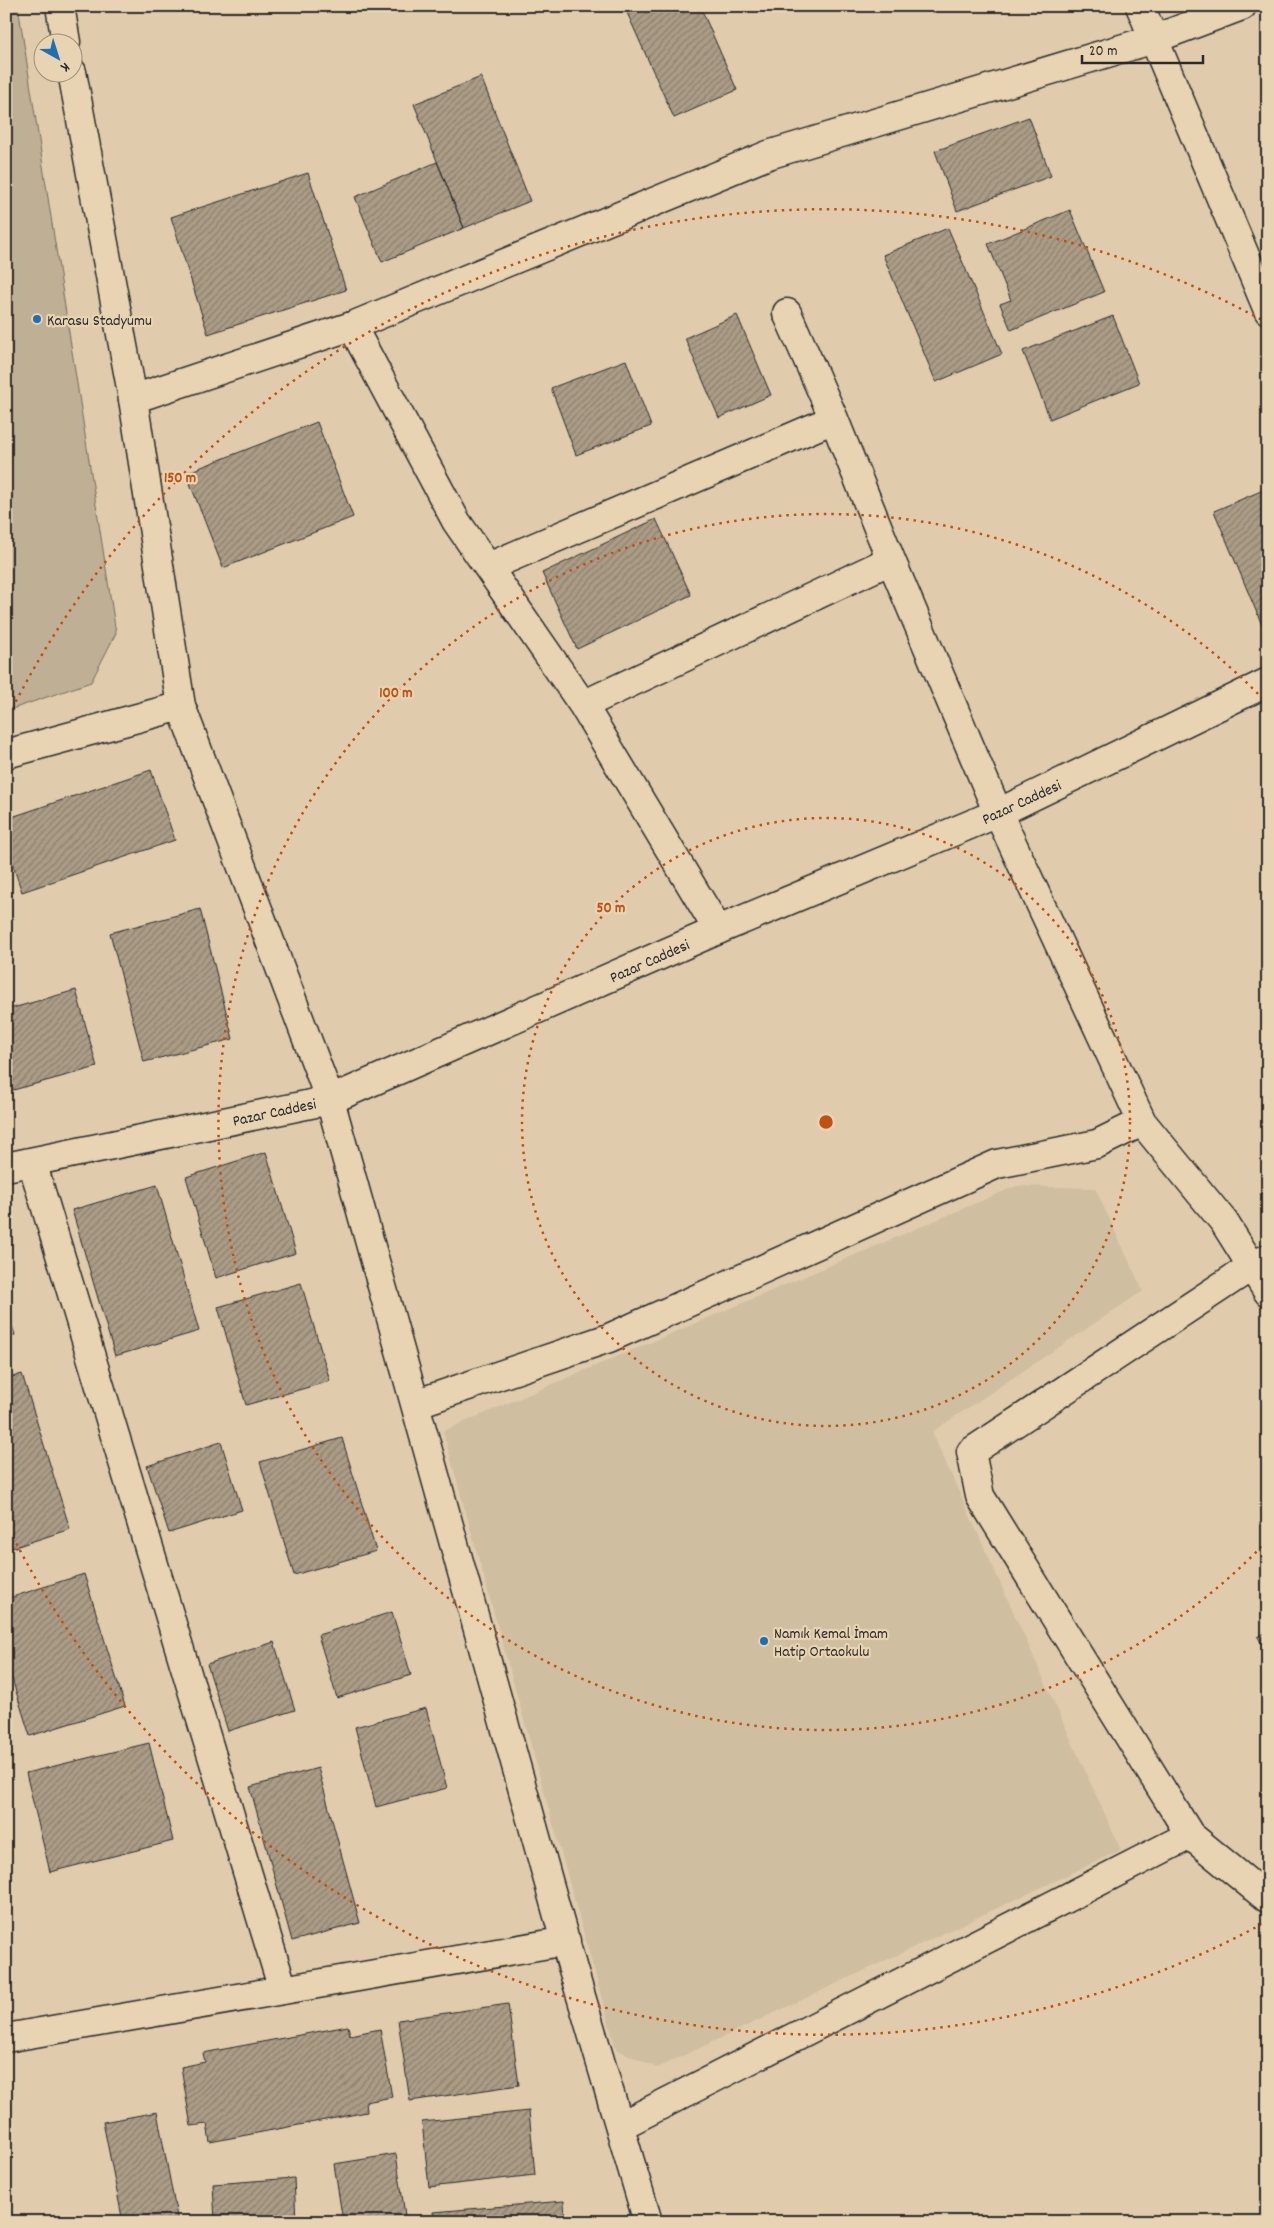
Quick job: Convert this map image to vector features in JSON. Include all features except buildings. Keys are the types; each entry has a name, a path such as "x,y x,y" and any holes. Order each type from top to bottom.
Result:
{"street":[{"path":"60,6 64,32"},
{"path":"1140,6 1268,310"},
{"path":"133,399 352,326 768,155 1154,39 1242,6"},
{"path":"74,82 133,399 181,706 330,1100 566,1941 648,2222"},
{"path":"786,312 834,419 891,560 998,813 1142,1122 1224,1222 1260,1262 1268,1292"},
{"path":"352,326 456,521 583,705 718,930"},
{"path":"488,567 834,419"},
{"path":"583,705 891,560"},
{"name":"Pazar Caddesi","path":"19,1165 330,1100 718,930 998,813 1268,682"},
{"path":"6,754 181,706"},
{"path":"415,1404 609,1338 997,1164 1097,1144 1142,1122"},
{"path":"19,1165 283,1990"},
{"path":"1260,1262 971,1452 980,1496 1190,1835 1268,1899"},
{"path":"620,2126 1190,1835"},
{"path":"6,2038 566,1941"}],"shaded area":[{"name":"Karasu Stadyumu","path":"6,6 18,6 116,633 91,682 6,711"},
{"name":"Namık Kemal İmam Hatip Ortaokulu","path":"1016,1186 1095,1188 1143,1291 932,1432 1121,1850 657,2068 616,2049 443,1431"}],"place":[{"name":"Karasu Stadyumu","path":"37,319"},
{"name":"Namık Kemal İmam Hatip Ortaokulu","path":"764,1641"}]}
